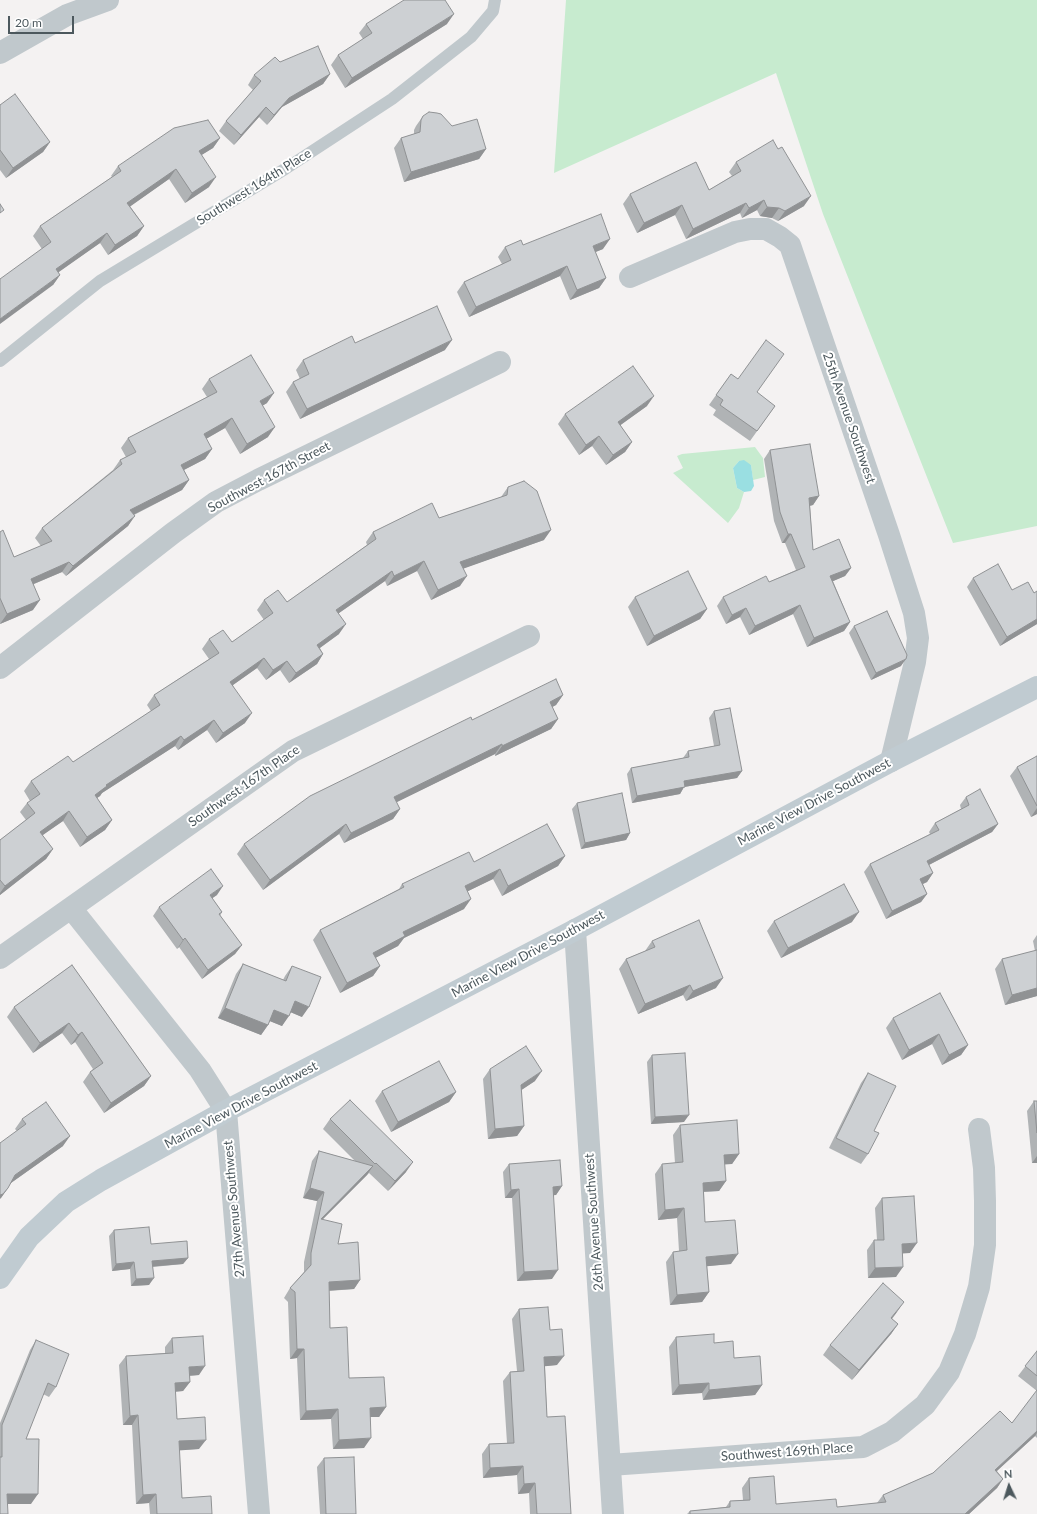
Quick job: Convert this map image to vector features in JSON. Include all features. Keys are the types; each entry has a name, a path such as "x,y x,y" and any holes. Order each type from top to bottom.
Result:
{"street":[{"path":"0,53 67,15 108,0"},
{"name":"25th Avenue Southwest","path":"630,277 699,246 743,230 766,230 780,237 790,245 914,613 918,638 916,662 891,761"},
{"name":"Southwest 167th Street","path":"0,668 173,533 216,502 272,473 500,362"},
{"name":"Southwest 167th Place","path":"0,958 293,751 529,636"},
{"name":"Marine View Drive Southwest","path":"0,1278 29,1237 66,1202 101,1180 226,1111 575,930 891,761 1037,687"},
{"name":"27th Avenue Southwest","path":"71,908 200,1070 226,1111 259,1514"},
{"name":"26th Avenue Southwest","path":"575,930 613,1514"},
{"name":"Southwest 169th Place","path":"610,1465 863,1447 892,1432 925,1405 949,1372 965,1334 979,1287 984,1245 985,1201 984,1168 979,1129"}],"lane":[{"name":"Southwest 164th Place","path":"0,361 100,280 285,169 392,99 471,37 493,10 495,0"}],"green space":[{"path":"566,0 1037,0 1037,526 953,543 823,214 776,73 554,173"},
{"path":"755,447 763,458 765,477 753,480 751,465 739,461 733,468 737,488 744,492 739,508 728,523 673,473 683,468 677,456 682,454"}],"water":[{"path":"744,460 751,465 754,486 751,491 744,492 737,488 733,468 739,461"}],"building":[{"path":"404,0 445,0 454,14 352,78 338,55 372,33 366,24"},
{"path":"318,46 330,74 289,98 274,115 266,107 241,135 226,121 261,81 254,75 275,57 280,62"},
{"path":"15,94 50,142 13,168 0,150 0,105"},
{"path":"429,112 441,114 452,126 477,119 486,149 411,172 401,138 420,132 421,120 423,116"},
{"path":"208,120 220,138 199,151 216,177 192,193 176,169 127,203 144,226 115,245 107,233 56,269 60,275 0,319 0,279 51,242 40,226 121,171 118,166 174,128"},
{"path":"773,140 778,149 782,147 811,196 785,211 779,208 767,207 764,200 749,208 746,203 693,229 682,205 644,223 630,194 696,162 709,190 741,171 736,162"},
{"path":"0,204 4,210 0,213"},
{"path":"601,214 610,239 593,246 606,278 577,290 567,266 476,307 464,282 511,260 505,247 521,240 523,245"},
{"path":"437,306 452,340 307,409 293,382 309,374 303,360 352,336 355,343"},
{"path":"766,340 784,354 757,392 775,406 757,431 720,405 723,400 716,395 731,374 738,379"},
{"path":"251,355 274,393 260,401 275,427 247,444 232,418 204,434 212,449 181,465 189,480 130,510 135,516 73,566 69,562 31,579 40,600 7,614 0,598 0,532 3,530 14,557 52,541 42,528 122,464 120,460 136,452 128,438 217,392 209,379"},
{"path":"633,366 654,396 618,422 632,442 613,455 599,436 586,445 565,414"},
{"path":"810,444 819,496 809,498 813,550 839,539 851,568 830,576 850,622 814,638 800,605 755,626 746,608 732,615 723,597 766,576 769,582 805,567 791,534 788,534 780,512 770,450"},
{"path":"524,481 537,491 551,530 460,562 467,576 438,590 424,561 394,576 392,571 336,610 346,624 317,645 323,654 296,673 287,661 273,670 264,658 230,682 252,713 223,733 214,720 184,740 181,736 106,785 107,786 95,795 112,820 87,837 69,811 40,832 53,849 5,886 0,880 0,840 35,813 27,803 40,794 31,781 68,756 73,762 160,705 154,695 219,653 209,639 223,630 232,642 273,613 264,600 278,590 287,602 376,539 373,532 432,503 439,518 507,495 508,487"},
{"path":"998,564 1012,590 1028,582 1034,593 1037,591 1037,619 1007,637 973,578"},
{"path":"688,571 707,609 654,636 635,597"},
{"path":"887,611 907,655 906,659 876,673 854,626"},
{"path":"556,679 563,695 550,702 558,719 502,746 502,744 394,797 400,809 351,833 346,824 270,880 244,844 310,796 471,717 472,720"},
{"path":"730,708 742,771 684,781 685,787 637,796 631,768 689,757 688,751 720,745 714,711"},
{"path":"1037,756 1037,806 1017,767"},
{"path":"980,789 998,824 927,861 933,873 920,879 927,894 892,911 870,864 939,830 935,823 969,805 966,797"},
{"path":"622,793 630,833 585,843 577,803"},
{"path":"547,824 565,856 508,886 500,869 465,886 471,899 403,932 405,936 373,953 380,966 347,983 320,930 404,887 402,884 469,852 474,862"},
{"path":"211,869 223,886 210,895 222,912 219,914 242,945 208,970 185,938 183,940 159,907"},
{"path":"844,884 859,912 788,948 774,921"},
{"path":"699,920 723,978 693,991 690,985 645,1004 626,959 655,947 652,941"},
{"path":"1037,950 1037,988 1012,995 1002,959"},
{"path":"243,964 286,981 292,966 321,977 309,1007 295,1001 289,1016 274,1010 268,1025 225,1008"},
{"path":"72,965 151,1076 111,1103 90,1072 103,1063 82,1032 78,1035 69,1023 40,1043 14,1007"},
{"path":"940,993 968,1045 949,1055 939,1034 909,1050 893,1018"},
{"path":"526,1046 542,1071 521,1085 524,1126 495,1129 490,1069"},
{"path":"685,1053 689,1115 655,1117 652,1055"},
{"path":"439,1061 456,1092 398,1122 382,1091"},
{"path":"868,1073 896,1086 874,1131 879,1133 868,1154 836,1138"},
{"path":"350,1100 413,1162 395,1181 376,1163 375,1164 330,1119"},
{"path":"1034,1101 1037,1101 1037,1133"},
{"path":"46,1102 70,1136 15,1175 8,1188 3,1194 0,1195 0,1143 26,1124 22,1119"},
{"path":"737,1120 739,1154 724,1155 726,1181 703,1183 705,1222 735,1220 738,1254 706,1257 709,1292 677,1295 673,1252 687,1250 684,1208 665,1210 662,1164 683,1162 680,1125"},
{"path":"319,1151 373,1166 321,1219 342,1224 338,1244 358,1242 360,1280 329,1282 330,1328 347,1327 349,1378 384,1377 386,1407 370,1408 371,1438 339,1440 338,1409 306,1411 304,1349 297,1349 295,1292 290,1288 311,1265 311,1253 324,1192 310,1188"},
{"path":"560,1160 562,1186 553,1187 558,1270 524,1272 519,1189 511,1190 509,1164"},
{"path":"914,1196 917,1243 902,1244 903,1267 875,1268 874,1240 884,1240 882,1198"},
{"path":"149,1227 151,1244 187,1241 188,1258 152,1261 154,1278 136,1279 134,1262 116,1264 114,1230"},
{"path":"883,1283 904,1302 891,1318 898,1324 859,1370 830,1345"},
{"path":"548,1307 550,1330 562,1329 564,1356 544,1357 547,1417 565,1416 571,1514 537,1514 535,1483 524,1484 523,1466 490,1468 489,1444 514,1443 510,1372 524,1371 519,1309"},
{"path":"714,1334 714,1343 733,1341 734,1358 760,1356 762,1385 709,1390 709,1383 679,1385 676,1337"},
{"path":"203,1336 205,1366 189,1367 190,1382 175,1383 177,1419 205,1417 206,1440 179,1441 182,1498 211,1496 212,1514 157,1514 156,1494 143,1495 138,1415 130,1416 126,1356 173,1353 172,1338"},
{"path":"36,1340 69,1354 56,1387 48,1383 26,1439 39,1439 38,1494 7,1494 8,1514 0,1514 0,1457 2,1457 2,1425"},
{"path":"1037,1351 1037,1376 1025,1366"},
{"path":"1037,1390 1037,1431 995,1470 1003,1479 965,1514 690,1514 690,1511 730,1507 730,1501 750,1500 749,1478 774,1476 776,1504 836,1499 837,1507 886,1502 883,1495 933,1473 1000,1411 1012,1423"},
{"path":"354,1457 356,1514 326,1514 324,1458"}]}
